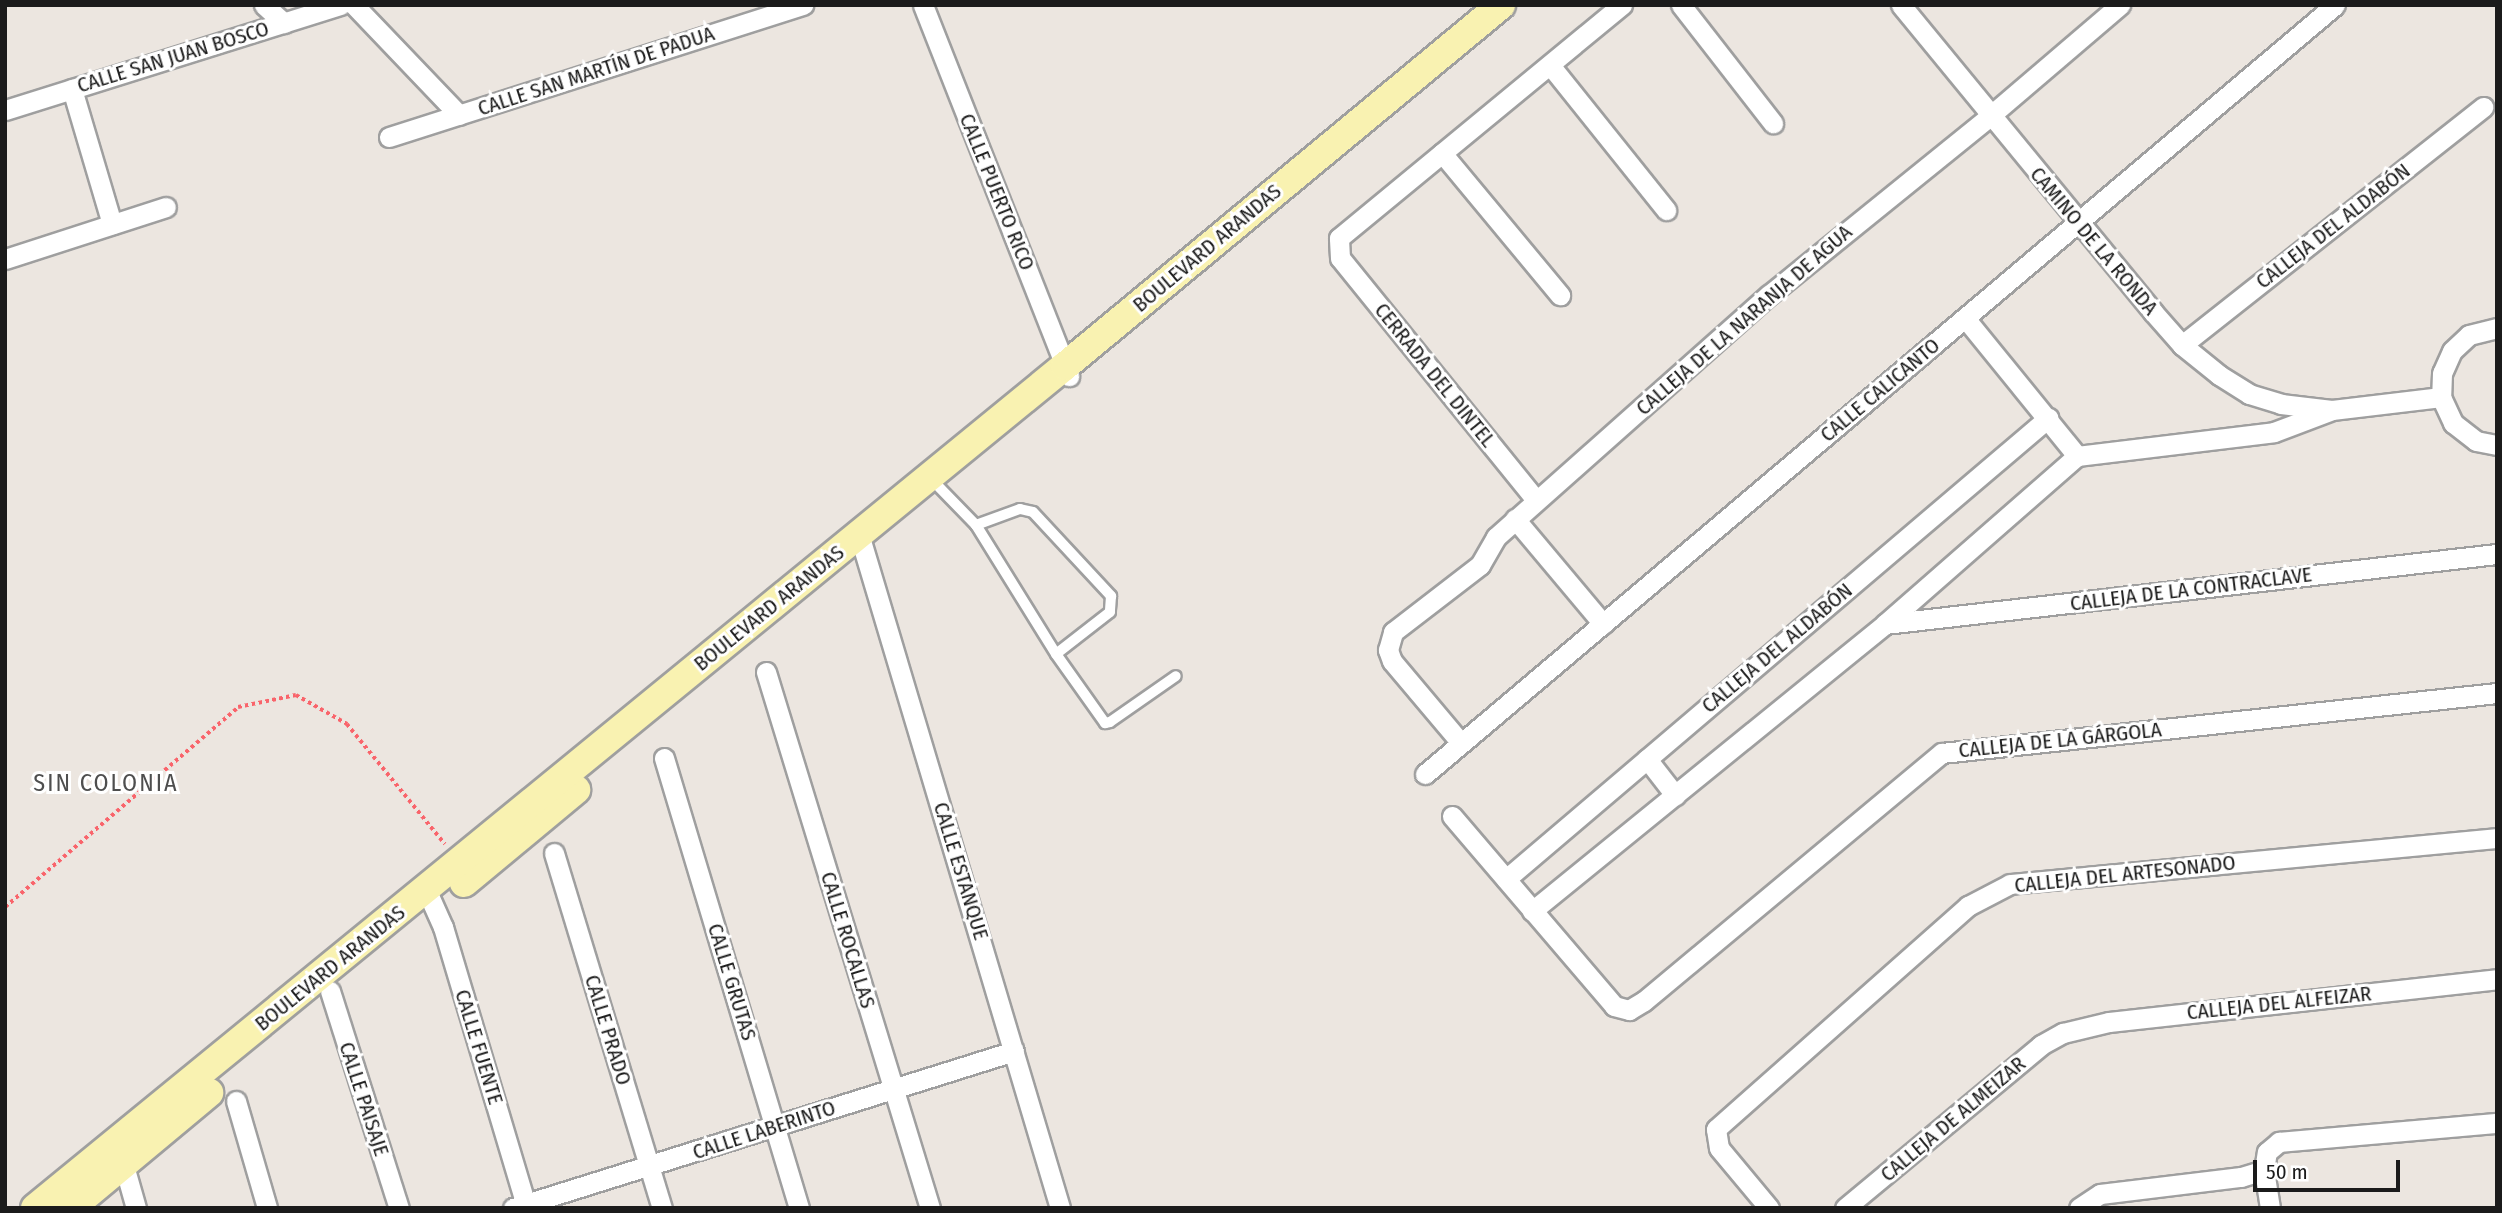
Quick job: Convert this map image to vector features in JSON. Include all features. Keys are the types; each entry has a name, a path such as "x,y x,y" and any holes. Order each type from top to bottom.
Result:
{"main road":[{"name":"BOULEVARD ARANDAS","path":"71,1208 121,1153 1067,372 1489,14 1520,5"},
{"name":"BOULEVARD ARANDAS","path":"35,1208 121,1153 330,991 431,897 459,862 862,542 939,487 1067,372"}],"street":[{"path":"264,5 284,23"},
{"name":"CALLE SAN JUAN BOSCO","path":"5,110 341,5"},
{"path":"354,5 459,115"},
{"name":"CALLE SAN MARTÍN DE PADUA","path":"389,137 803,5"},
{"name":"CALLE PUERTO RICO","path":"923,5 1067,372"},
{"path":"1560,295 1442,153 1622,5"},
{"path":"1681,5 1773,123"},
{"name":"CAMINO DE LA RONDA","path":"1901,5 2077,223 2182,345 2218,375 2249,394 2281,404 2332,410 2441,397"},
{"name":"CALLEJA DE LA NARANJA DE AGUA","path":"1461,743 1392,661 1388,650 1393,632 1480,565 1496,537 1515,519 1769,295 1991,115 2120,5"},
{"name":"CALLE CALICANTO","path":"1425,774 2334,5"},
{"path":"1550,65 1666,210"},
{"path":"72,89 112,224"},
{"name":"CALLEJA DEL ALDABÓN","path":"2182,345 2483,107"},
{"name":"CERRADA DEL DINTEL","path":"1442,153 1339,238 1340,258 1536,500"},
{"path":"5,259 166,207"},
{"path":"1452,816 1532,911 1885,624 2077,456 1965,318"},
{"path":"2497,328 2469,335 2452,351 2442,373 2441,397 2453,424 2476,442 2497,445"},
{"name":"CAMINO DE LA RONDA","path":"2077,456 2274,432 2332,410"},
{"name":"CALLEJA DEL ALDABÓN","path":"1506,879 2048,418"},
{"path":"1515,519 1603,624"},
{"name":"CALLE ESTANQUE","path":"862,542 1060,1208"},
{"name":"CALLEJA DE LA CONTRACLAVE","path":"1885,624 2497,554"},
{"name":"CALLE ROCALLAS","path":"765,672 930,1208"},
{"name":"CALLEJA DE LA GÁRGOLA","path":"1532,911 1614,1006 1629,1010 1644,1001 1942,753 2497,692"},
{"name":"CALLE GRUTAS","path":"664,758 799,1208"},
{"path":"1647,759 1675,795"},
{"name":"CALLEJA DEL ARTESONADO","path":"1769,1208 1719,1149 1716,1129 1968,906 2010,884 2497,838"},
{"name":"CALLE PRADO","path":"554,853 662,1208"},
{"name":"CALLE FUENTE","path":"431,897 522,1206"},
{"name":"CALLEJA DEL ALFEIZAR","path":"2063,1033 2109,1022 2497,979"},
{"name":"CALLE PAISAJE","path":"330,991 399,1208"},
{"name":"CALLEJA DE ALMEIZAR","path":"1845,1208 2041,1045 2063,1033"},
{"name":"CALLE LABERINTO","path":"522,1206 1014,1051"},
{"path":"236,1101 267,1208"},
{"path":"2270,1208 2264,1170 2267,1152 2279,1142 2497,1123"},
{"path":"121,1153 136,1208"},
{"path":"2079,1208 2100,1194 2241,1177 2264,1170"}],"lane":[{"path":"939,487 976,525 1056,654 1105,723 1176,676"},
{"path":"976,525 1020,509 1033,512 1111,596 1111,612 1056,654"}],"path":[{"path":"5,907 238,707 296,695 347,724 459,862"}],"district":[{"name":"SIN COLONIA","path":"106,784"}]}
